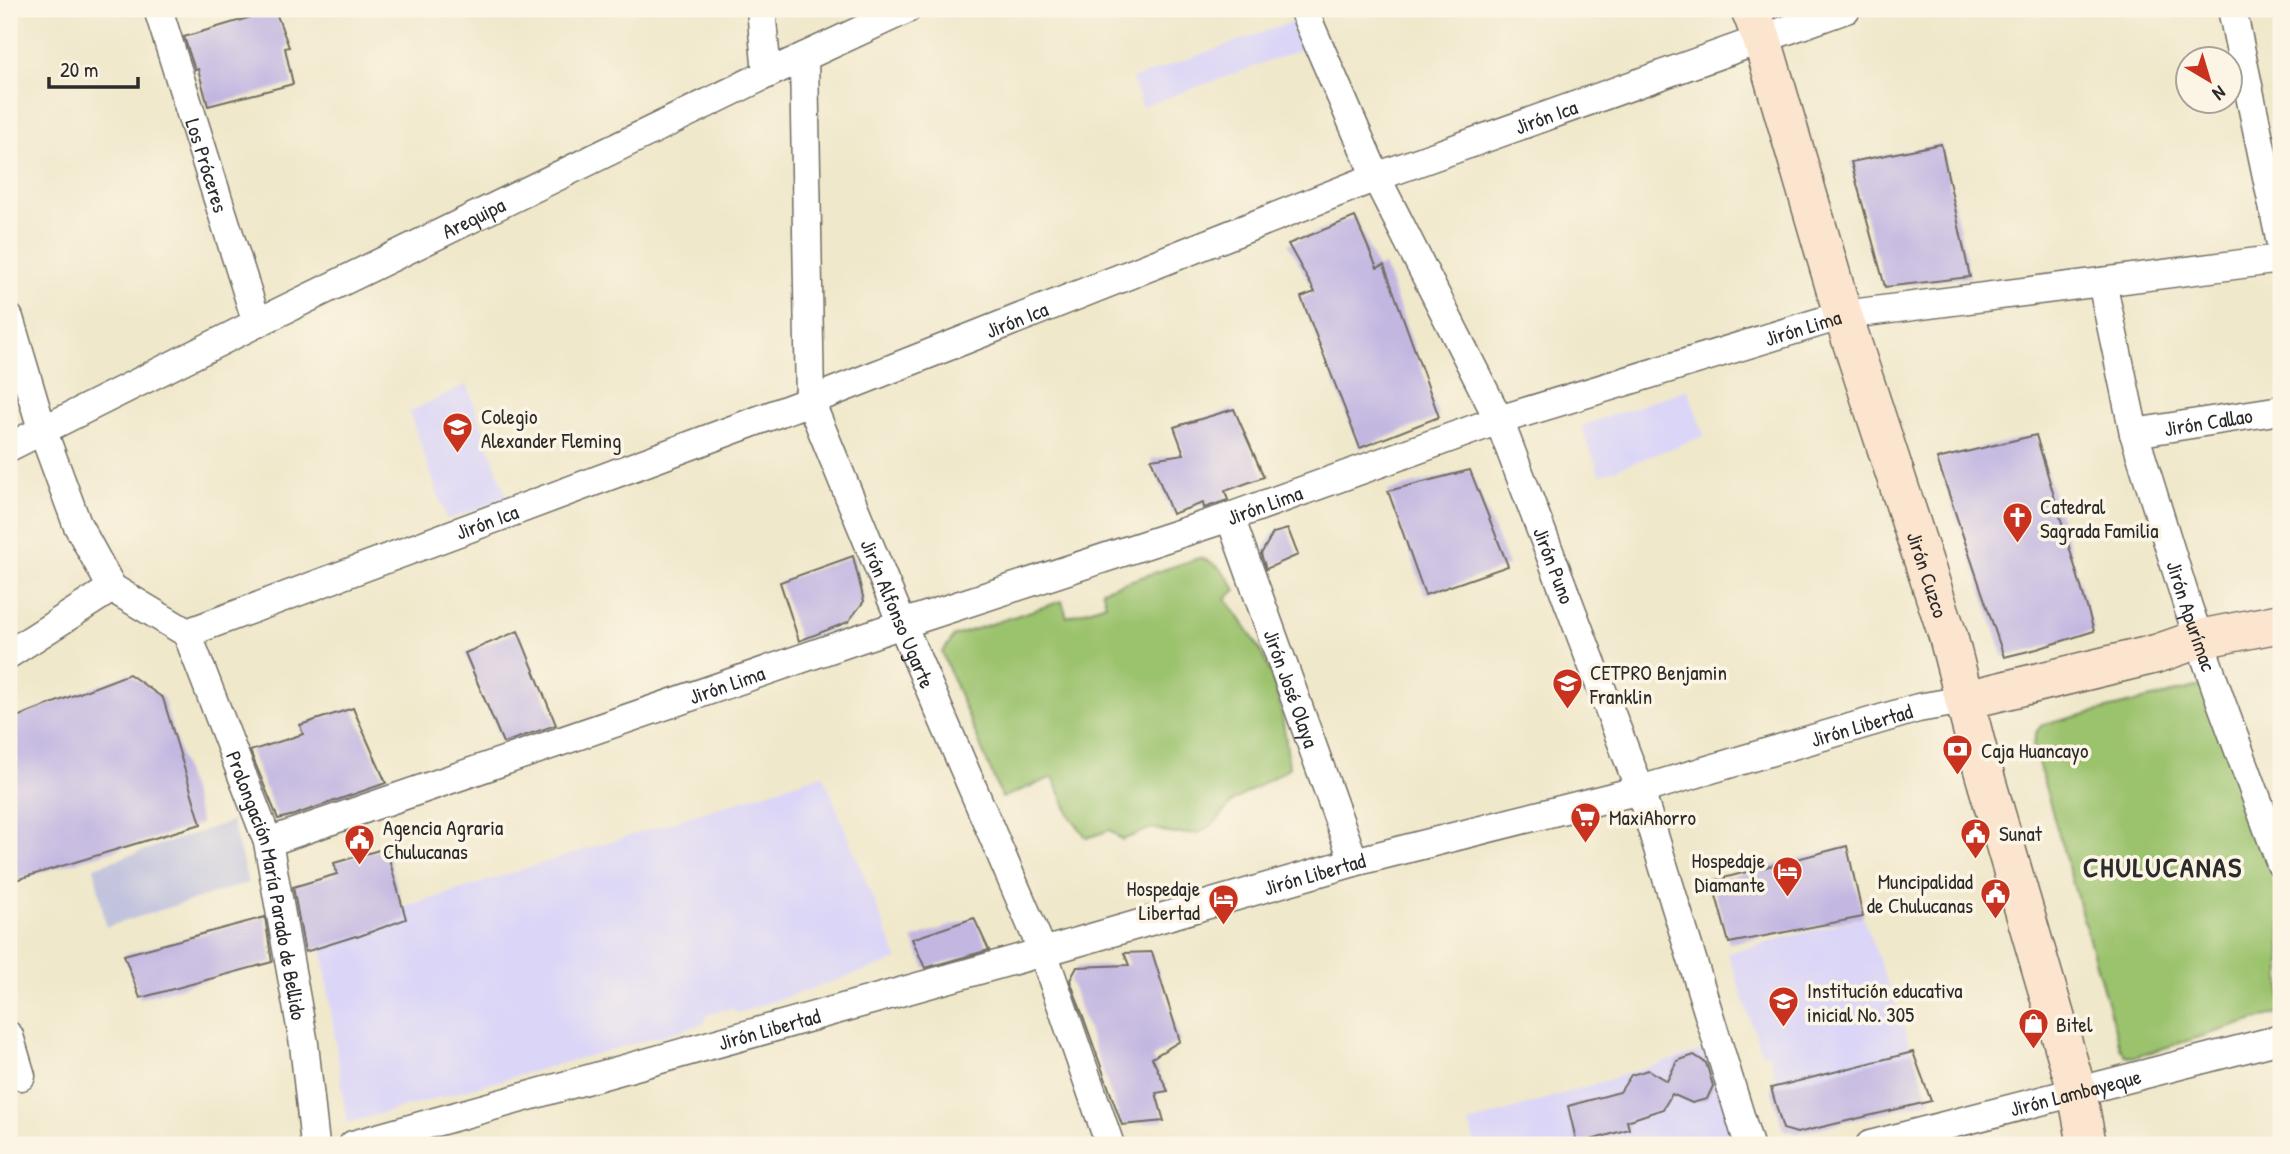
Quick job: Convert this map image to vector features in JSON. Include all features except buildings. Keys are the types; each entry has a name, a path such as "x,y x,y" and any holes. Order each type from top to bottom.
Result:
{"street":[{"name":"Los Próceres","path":"158,9 257,323"},
{"path":"761,9 767,75"},
{"name":"Arequipa","path":"9,447 257,323 907,9"},
{"name":"Jirón Puno","path":"1303,9 1376,177 1499,420 1640,790 1749,1145"},
{"name":"Jirón Ica","path":"187,633 810,401 1756,24 1846,9"},
{"path":"2232,9 2281,244"},
{"name":"Jirón Cuzco","path":"1756,24 1843,315 1948,636 1979,757 2077,1091 2087,1145"},
{"name":"Jirón Alfonso Ugarte","path":"804,57 810,401 902,624 1044,952 1110,1145"},
{"name":"Jirón Lima","path":"268,842 902,624 1230,517 1499,420 1843,315 2281,259"},
{"name":"Jirón Apurímac","path":"2102,282 2134,433 2199,639 2281,864"},
{"path":"9,318 42,429 77,524 112,588 187,633"},
{"name":"Jirón Callao","path":"2134,433 2281,410"},
{"name":"Jirón José Olaya","path":"1230,517 1354,862"},
{"path":"9,654 112,588"},
{"name":"Jirón Libertad","path":"353,1145 1044,952 1354,862 1640,790 1918,708 1965,700 2143,657 2199,639 2281,623"},
{"name":"Prolongación María Parado de Bellido","path":"187,633 268,842 304,1044 315,1145"},
{"path":"9,1036 21,1076"},
{"name":"Jirón Lambayeque","path":"1870,1145 2281,1039"}],"shaded area":[{"path":"1308,16 1317,44 1142,107 1132,79"},
{"name":"Colegio Alexander Fleming","path":"467,384 507,498 447,520 409,412"},
{"path":"1688,389 1704,436 1600,475 1581,426"},
{"path":"823,774 898,960 738,1013 731,1008 707,1015 704,1024 347,1123 320,934"},
{"path":"232,821 248,883 106,927 94,867"},
{"path":"1863,917 1931,1101 1797,1133 1783,1129 1771,1088 1777,1082 1769,1054 1761,1053 1728,953"},
{"path":"1710,1048 1734,1130 1723,1145 1475,1145 1469,1123"}],"green space":[{"path":"1199,558 1216,565 1236,590 1226,598 1259,648 1272,677 1283,722 1289,768 1232,802 1217,821 1199,833 1173,834 1152,828 1122,840 1110,830 1087,838 1070,816 1053,777 1002,798 942,653 954,636 1062,601 1067,617 1106,604 1102,590"},
{"path":"2209,684 2281,870 2281,1012 2135,1057 2125,1055 2120,1047 2033,745 2036,732 2042,725"}],"place":[{"name":"Colegio Alexander Fleming","path":"458,455"},
{"name":"Catedral Sagrada Familia","path":"2017,545"},
{"name":"CETPRO Benjamin Franklin","path":"1567,711"},
{"name":"Caja Huancayo","path":"1958,777"},
{"name":"MaxiAhorro","path":"1586,844"},
{"name":"Sunat","path":"1976,860"},
{"name":"Agencia Agraria Chulucanas","path":"360,866"},
{"name":"Hospedaje Diamante","path":"1788,899"},
{"name":"Muncipalidad de Chulucanas","path":"1996,920"},
{"name":"Hospedaje Libertad","path":"1223,927"},
{"name":"Institución educativa inicial No. 305","path":"1784,1029"},
{"name":"Bitel","path":"2033,1051"}],"district":[{"name":"CHULUCANAS","path":"2163,867"}]}
